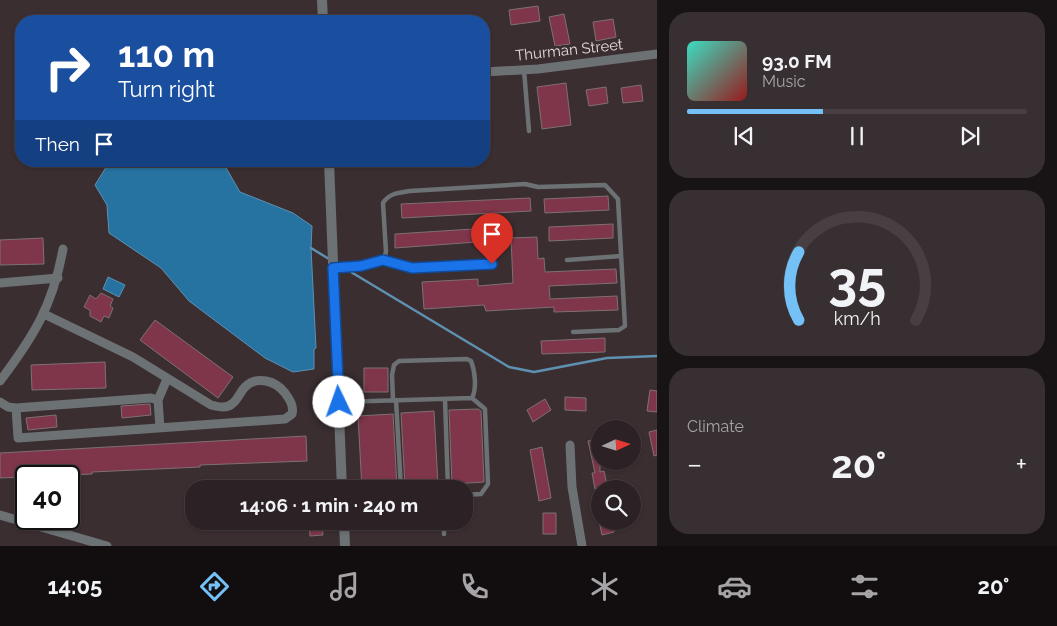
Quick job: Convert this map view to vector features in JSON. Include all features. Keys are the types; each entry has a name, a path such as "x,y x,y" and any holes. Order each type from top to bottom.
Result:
{"street":[{"path":"322,0 323,15"},
{"name":"Thurman Street","path":"490,72 524,70 657,54"},
{"path":"329,167 342,480"},
{"path":"0,381 44,314 58,278 63,249"},
{"path":"0,283 58,278"},
{"path":"16,408 18,438 285,419 289,418 293,410 285,392 267,380 251,383 245,387 234,403 220,408 211,405 133,357 44,314"},
{"path":"160,428 158,400 167,379"},
{"path":"0,402 8,407 16,408 151,398 158,400"},
{"path":"570,445 572,487 582,546"},
{"path":"0,515 108,546"},
{"path":"344,530 345,546"}],"lane":[{"path":"524,70 529,131"},
{"path":"383,260 386,252 383,204 386,198 410,191 525,184 538,187 606,185 618,199 625,326 619,330 573,332"},
{"path":"567,260 621,256"},
{"path":"333,268 361,266 383,260 412,268 492,264"},
{"path":"400,480 392,375 394,365 399,361 467,359 474,366 474,393 472,398"},
{"path":"339,402 472,398 485,409 488,484 481,494 473,494"},
{"path":"445,399 448,480"}],"water":[{"path":"106,167 225,167 240,192 293,213 312,226 311,248 316,348 314,349 314,369 293,372 265,358 189,301 161,268 109,233 107,205 95,185"},
{"path":"108,277 125,285 119,297 103,289"}],"building":[{"path":"538,6 540,21 511,25 509,10"},
{"path":"564,14 570,44 555,46 549,17"},
{"path":"613,19 616,37 596,41 593,22"},
{"path":"566,83 571,125 542,129 537,87"},
{"path":"641,85 643,101 623,103 621,88"},
{"path":"606,87 608,103 589,106 586,90"},
{"path":"608,196 609,210 545,213 544,199"},
{"path":"530,198 531,211 402,218 401,204"},
{"path":"613,224 613,238 549,241 549,227"},
{"path":"504,227 504,240 395,248 395,234"},
{"path":"537,237 538,259 544,258 545,272 616,269 617,283 549,286 550,299 617,296 618,310 554,312 554,307 486,311 484,305 424,309 422,282 478,279 478,286 513,283 511,238"},
{"path":"43,238 44,264 0,265 0,240"},
{"path":"101,293 113,299 110,306 113,308 109,318 104,316 101,322 90,316 90,310 84,307 90,295 96,299"},
{"path":"155,320 233,377 218,398 140,340"},
{"path":"605,338 605,352 542,354 541,341"},
{"path":"105,362 106,388 32,390 31,365"},
{"path":"364,368 388,368 388,392 364,392"},
{"path":"650,390 657,391 657,412 647,411"},
{"path":"565,397 586,398 586,411 565,410"},
{"path":"545,399 551,410 533,422 527,410"},
{"path":"150,404 151,415 122,418 121,406"},
{"path":"478,409 481,411 484,482 452,480 449,410"},
{"path":"434,411 438,480 405,480 401,413"},
{"path":"393,414 397,480 362,480 358,416"},
{"path":"56,415 57,427 28,430 26,418"},
{"path":"657,430 657,455 654,456 649,432"},
{"path":"306,436 307,461 200,465 200,467 92,472 92,474 80,475 80,465 15,465 15,477 0,478 0,453"},
{"path":"591,440 591,455 588,441"},
{"path":"542,447 551,498 539,501 530,450"},
{"path":"594,470 604,471 606,480 593,480 592,473 595,473"},
{"path":"543,513 556,513 556,534 543,534"},
{"path":"310,530 323,530 323,535 310,536"},
{"path":"601,530 614,530 614,532 602,535"}],"waterway":[{"path":"311,248 329,259"},
{"path":"336,263 509,367 534,372 607,358 657,356"}],"route":[{"path":"339,402 333,268 361,266 383,260 412,268 492,264"}]}
